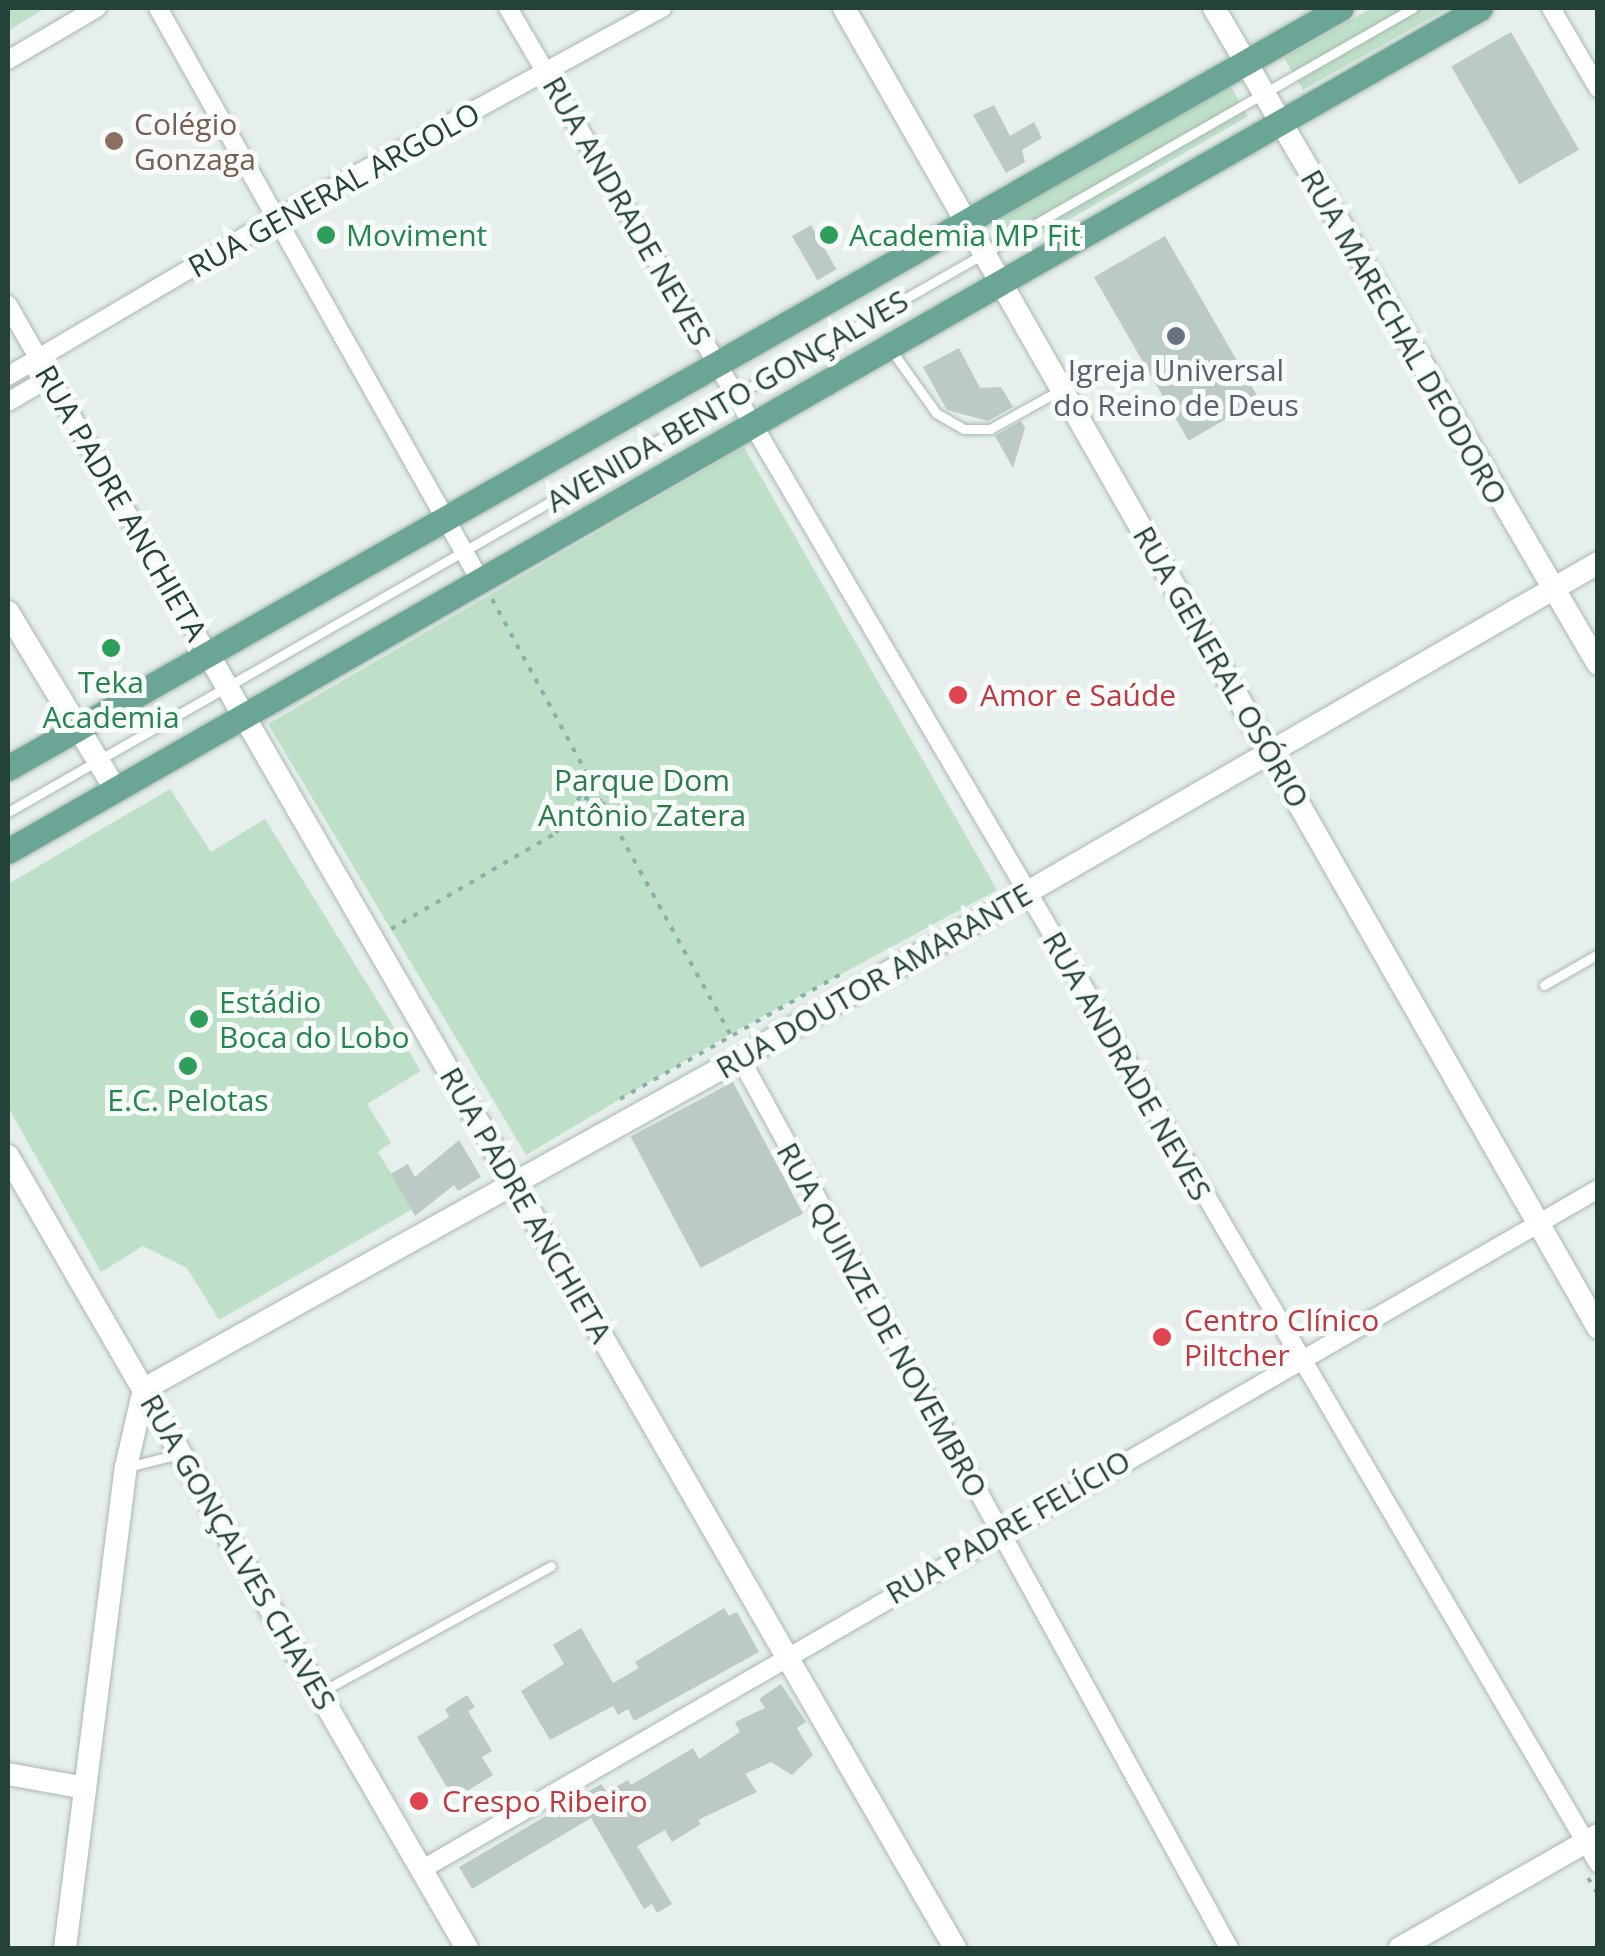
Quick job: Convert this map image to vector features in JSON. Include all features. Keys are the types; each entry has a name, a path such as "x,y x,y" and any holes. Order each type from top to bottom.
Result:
{"main road":[{"name":"AVENIDA BENTO GONÇALVES","path":"8,768 1341,8"},
{"name":"AVENIDA BENTO GONÇALVES","path":"8,851 244,716 485,589 749,424 1480,8"}],"street":[{"path":"8,60 97,8"},
{"path":"158,8 485,589"},
{"name":"RUA ANDRADE NEVES","path":"508,8 1299,1360 1591,1839 1598,1863"},
{"name":"RUA GENERAL ARGOLO","path":"8,376 275,219 662,8"},
{"name":"RUA GENERAL OSÓRIO","path":"844,8 1598,1328"},
{"name":"RUA MARECHAL DEODORO","path":"1214,8 1598,664"},
{"path":"1551,8 1598,88"},
{"name":"RUA PADRE ANCHIETA","path":"8,305 955,1948"},
{"path":"8,402 50,378"},
{"name":"RUA DOUTOR AMARANTE","path":"144,1388 740,1058 1598,563"},
{"path":"8,612 116,790"},
{"name":"RUA QUINZE DE NOVEMBRO","path":"740,1058 1230,1948"},
{"name":"RUA GONÇALVES CHAVES","path":"8,1156 467,1948"},
{"name":"RUA PADRE FELÍCIO","path":"421,1870 784,1656 1598,1189"},
{"path":"64,1948 126,1467 144,1388"},
{"path":"8,1774 85,1788"},
{"path":"1400,1948 1591,1839"}],"lane":[{"path":"8,812 1413,8"},
{"path":"887,345 936,413 964,429 990,429 1063,388"},
{"path":"1544,986 1598,954"},
{"path":"126,1467 182,1454"},
{"path":"318,1693 551,1566"}],"path":[{"path":"485,589 585,770 608,776 610,792 602,801"},
{"path":"391,929 556,833 580,797 576,780 585,770"},
{"path":"580,797 602,801"},
{"path":"602,801 730,1034"},
{"path":"611,1104 863,962"}],"green space":[{"path":"8,8 46,8 8,31"},
{"path":"1372,8 1448,8 1303,90 1284,58"},
{"path":"1230,85 1248,116 1018,249 1000,218"},
{"name":"Parque Dom Antônio Zatera","path":"744,447 997,890 730,1034 526,1155 268,724"},
{"name":"Estádio Boca do Lobo","path":"170,789 211,852 265,819 421,1071 367,1104 391,1143 378,1152 413,1209 219,1320 187,1268 143,1246 101,1272 8,1107 8,884"}],"building":[{"path":"1511,32 1579,150 1519,184 1451,66"},
{"path":"994,105 1010,136 1034,122 1042,138 1022,150 1025,162 1006,173 973,115"},
{"path":"811,225 836,269 817,280 792,236"},
{"name":"Igreja Universal do Reino de Deus","path":"1165,236 1260,400 1188,441 1094,277"},
{"path":"959,348 980,388 1001,387 1013,407 988,421 947,410 923,367"},
{"path":"1021,421 1025,428 1013,468 995,436"},
{"path":"733,1082 803,1214 701,1268 631,1136"},
{"path":"459,1140 481,1177 458,1191 454,1185 415,1216 391,1174 408,1164 415,1177"},
{"path":"724,1608 729,1616 737,1612 759,1652 634,1721 628,1709 618,1715 613,1706 550,1740 521,1691 564,1664 553,1645 581,1628 613,1683 639,1668 635,1662"},
{"path":"781,1684 806,1722 797,1728 813,1755 792,1775 771,1762 745,1774 757,1792 698,1820 701,1824 672,1842 665,1830 637,1846 672,1904 657,1913 652,1904 644,1909 591,1818 472,1889 459,1867 601,1784 607,1792 628,1780 631,1785 693,1748 699,1759 740,1732 735,1722 765,1708 759,1699"},
{"path":"467,1695 475,1707 468,1711 492,1751 482,1757 493,1775 454,1799 417,1737 449,1717 445,1709"}],"place":[{"name":"Colégio Gonzaga","path":"114,141"},
{"name":"Moviment","path":"326,235"},
{"name":"Academia MP Fit","path":"829,235"},
{"name":"Igreja Universal do Reino de Deus","path":"1176,336"},
{"name":"Teka Academia","path":"111,648"},
{"name":"Amor e Saúde","path":"958,695"},
{"name":"Estádio Boca do Lobo","path":"199,1019"},
{"name":"E.C. Pelotas","path":"188,1066"},
{"name":"Centro Clínico Piltcher","path":"1162,1337"},
{"name":"Crespo Ribeiro","path":"419,1801"}]}
